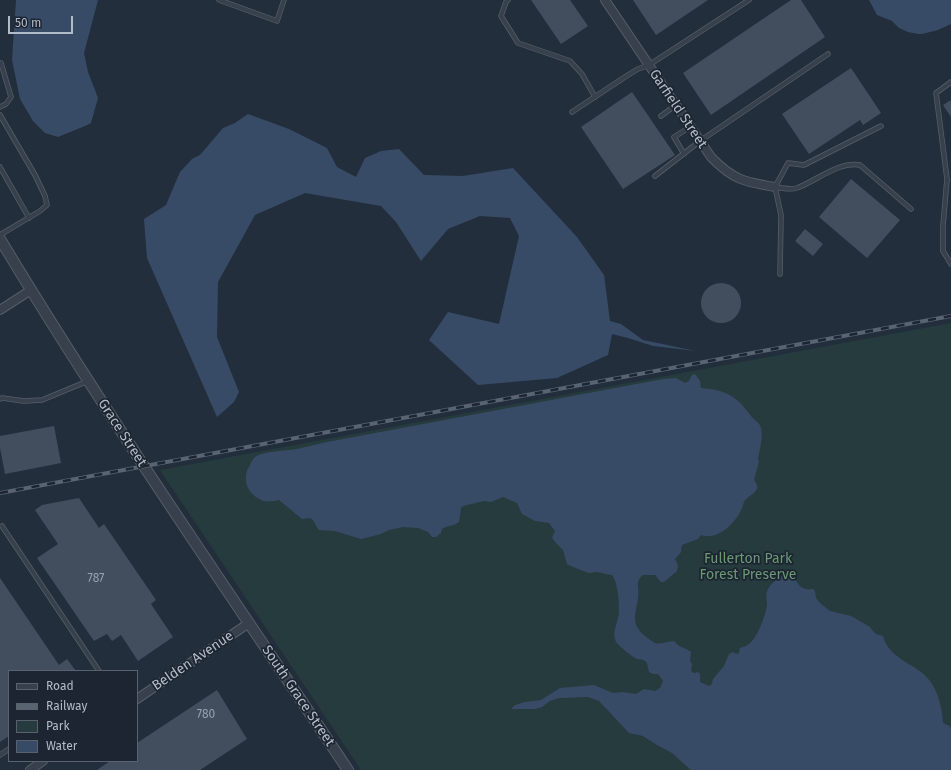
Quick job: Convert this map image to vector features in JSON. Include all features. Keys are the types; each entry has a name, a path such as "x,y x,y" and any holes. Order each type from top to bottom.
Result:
{"street":[{"name":"Garfield Street","path":"605,0 700,141 719,166 738,179 746,182 775,187"},
{"name":"Grace Street","path":"0,239 144,466 249,623"},
{"path":"0,310 31,290"},
{"name":"Belden Avenue","path":"138,698 249,623"},
{"name":"South Grace Street","path":"249,623 348,770"},
{"path":"30,770 42,762"}],"lane":[{"path":"219,0 277,21 284,0"},
{"path":"508,0 501,16 518,43 570,61 582,74 595,97"},
{"path":"572,112 638,69 649,65 749,0"},
{"path":"655,176 700,141 828,54"},
{"path":"0,107 6,104 11,97 1,63"},
{"path":"951,82 936,93 948,179 942,226 943,251 951,264"},
{"path":"661,116 676,105"},
{"path":"0,115 35,175 45,196 47,205 29,218 0,234"},
{"path":"684,154 674,136 690,126"},
{"path":"780,274 780,215 775,187 788,163 804,165 882,126"},
{"path":"775,187 795,189 822,175 852,164 860,165 912,209"},
{"path":"0,167 29,218"},
{"path":"0,399 24,401 42,400 89,381"},
{"path":"2,526 98,670"}],"green space":[{"name":"Fullerton Park Forest Preserve","path":"951,323 951,770 361,770 160,470"}],"water":[{"path":"16,0 98,0 84,53 88,72 98,98 91,123 58,137 45,133 33,121 20,99 12,60"},
{"path":"869,0 951,0 951,24 938,30 922,34 908,32 899,28 892,21 877,15"},
{"path":"248,114 289,129 327,148 337,167 356,177 365,158 381,151 399,149 424,175 463,176 513,168 577,237 604,275 610,321 621,324 643,340 696,351 653,346 612,334 608,355 557,378 478,385 429,340 448,312 499,324 519,236 510,218 480,216 448,229 421,261 396,222 381,206 305,193 255,215 218,282 217,337 239,392 234,402 217,417 147,258 144,219 166,205 180,172 192,159 200,155 223,128 235,123"},
{"path":"695,374 700,381 701,388 717,390 730,395 741,403 760,426 762,436 758,459 759,462 754,480 757,484 757,488 745,500 739,514 726,529 714,535 701,535 698,539 682,545 681,552 675,559 678,565 677,571 664,582 661,582 655,575 643,575 640,578 638,583 635,618 640,632 655,643 660,644 674,641 691,652 691,671 694,673 698,672 700,674 700,682 709,686 724,666 729,654 733,652 736,654 739,653 740,648 748,645 755,637 765,614 767,605 766,597 768,589 771,585 785,574 795,578 804,589 813,589 815,591 816,598 830,611 851,616 870,627 876,634 883,636 891,651 925,675 930,681 940,701 943,723 951,727 951,770 691,770 672,753 643,736 629,733 599,701 588,697 559,698 535,709 511,709 515,705 525,702 541,700 560,688 594,685 613,693 623,692 636,694 644,689 655,691 660,688 663,681 658,674 649,672 645,661 633,656 616,642 614,634 619,615 619,603 617,587 612,575 598,572 589,573 567,564 563,550 552,538 555,531 549,523 535,521 522,514 517,503 503,497 491,502 484,501 463,506 461,508 459,522 442,529 441,533 436,537 432,537 428,532 418,528 403,527 361,539 335,531 319,530 312,519 302,519 279,500 264,501 258,498 253,495 247,486 247,470 255,457 263,454 297,449 327,442 663,379 676,378 685,383 689,381 692,375"}],"building":[{"path":"531,0 570,0 588,26 561,44"},
{"path":"633,0 708,0 656,35"},
{"path":"791,0 801,0 825,37 711,115 683,73"},
{"path":"851,68 881,113 863,125 860,120 809,154 782,114"},
{"path":"632,92 675,155 623,189 581,127"},
{"path":"951,100 951,117 943,105"},
{"path":"851,179 900,220 867,258 819,217"},
{"path":"805,229 823,244 813,256 795,241"},
{"path":"721,283 729,285 735,289 739,295 741,303 739,311 735,317 729,321 721,323 713,321 707,317 703,311 701,303 703,295 707,289 713,285"},
{"path":"54,426 61,463 5,474 0,448 0,436"},
{"path":"79,498 99,528 104,524 156,600 151,604 173,637 138,661 121,635 112,641 107,634 94,641 37,558 58,544 35,510 42,505"},
{"path":"0,578 59,665 67,659 75,670 8,670 8,737 0,742"},
{"path":"217,690 247,739 200,770 97,770 109,762 138,762 138,742"}],"railway":[{"path":"0,493 951,316"}]}
